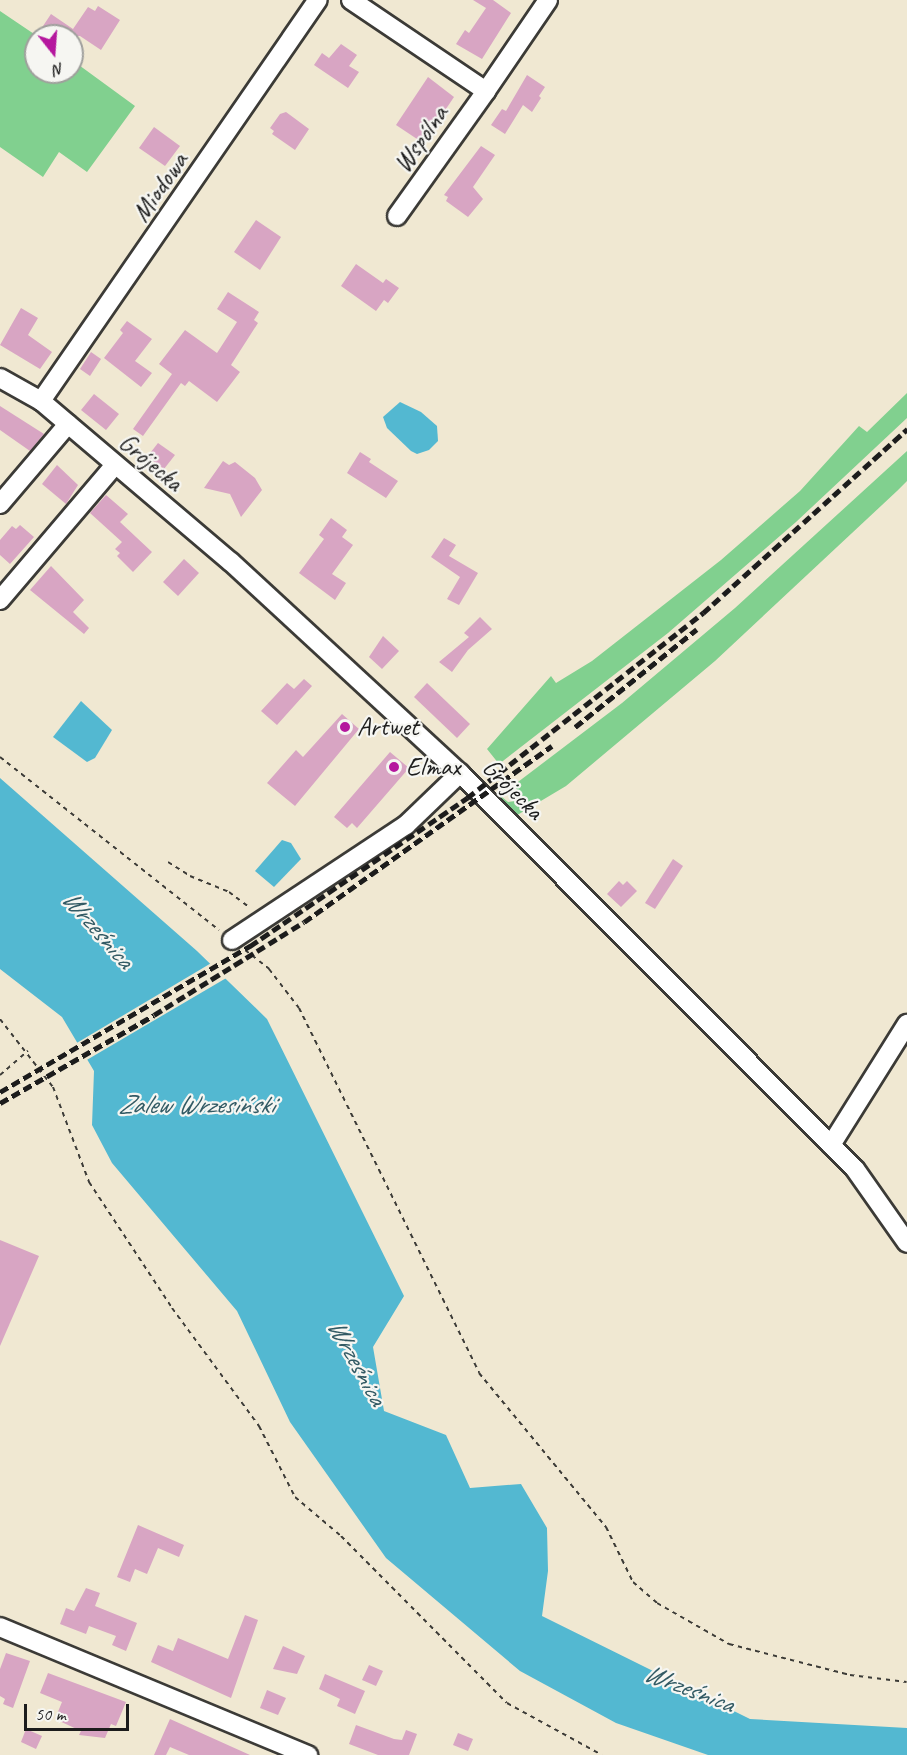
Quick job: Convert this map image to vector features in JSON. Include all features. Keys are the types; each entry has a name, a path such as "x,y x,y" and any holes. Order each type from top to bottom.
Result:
{"street":[{"name":"Miodowa","path":"41,401 318,0"},
{"path":"351,0 486,91"},
{"name":"Wspólna","path":"397,216 548,0"},
{"name":"Grójecka","path":"0,378 41,401 231,562 460,773 855,1170 907,1243"},
{"path":"0,504 68,424"},
{"path":"0,600 116,465"},
{"path":"232,940 406,825 460,773"},
{"path":"831,1145 907,1024"},
{"path":"0,1627 308,1755"}],"path":[{"path":"0,757 269,969 299,1008 479,1373 606,1527 633,1582 657,1603 729,1644 850,1675 907,1682"},
{"path":"168,862 190,876 229,892 262,921"},
{"path":"0,1019 28,1051 53,1087 89,1182 172,1308 259,1426 295,1497 341,1536 507,1703 602,1755"},
{"path":"0,1074 28,1051"}],"green space":[{"path":"0,11 24,27 24,84 84,84 84,69 135,106 87,172 59,152 43,177 0,147"},
{"path":"907,393 907,418 796,522 668,633 499,764 487,749 551,676 556,683 592,661 721,560 800,491 859,426 867,432"},
{"path":"907,451 907,481 897,491 715,661 566,786 514,817 493,796 497,793 508,802 523,800 514,785 622,703 735,608"}],"water":[{"path":"400,402 421,412 437,426 438,441 429,450 417,454 411,451 387,428 383,417"},
{"path":"81,701 112,730 95,758 87,762 53,737"},
{"name":"Zalew Wrzesiński","path":"0,778 197,951 267,1019 404,1296 373,1347 384,1411 446,1435 470,1488 521,1484 547,1528 548,1571 542,1616 750,1719 907,1728 907,1755 708,1755 616,1723 520,1671 386,1558 290,1422 237,1311 112,1163 92,1125 94,1071 62,1017 0,969"},
{"path":"282,840 291,843 301,859 274,887 255,871"}],"pier":[{"path":"213,962 228,977 85,1061 75,1044"}],"building":[{"path":"473,0 493,0 511,13 482,59 456,44 465,30 469,33 486,8"},
{"path":"98,6 120,20 101,50 84,39 84,24 76,24 88,7 95,11"},
{"path":"51,14 66,24 44,24"},
{"path":"341,44 357,55 349,66 359,72 348,88 314,65 322,53 329,58"},
{"path":"527,75 545,87 539,96 541,98 532,112 523,105 505,134 491,125 502,109 506,111"},
{"path":"428,77 454,97 423,143 396,125"},
{"path":"286,112 309,129 295,150 272,134 274,131 270,128 280,114"},
{"path":"154,127 180,146 165,166 139,148"},
{"path":"481,146 495,155 473,187 483,199 468,217 446,201 448,197 444,195"},
{"path":"256,220 281,237 260,270 234,252"},
{"path":"356,264 383,283 386,279 399,288 388,303 384,300 376,311 341,286"},
{"path":"228,292 259,312 254,320 258,323 231,365 240,372 217,402 189,381 185,386 181,383 143,436 133,429 172,374 159,364 185,330 217,353 237,322 217,309"},
{"path":"21,308 38,318 28,335 52,352 40,369 0,345"},
{"path":"127,321 152,339 135,361 152,373 141,387 104,358 123,333 120,330"},
{"path":"91,352 101,359 90,376 80,369"},
{"path":"94,394 119,414 106,430 81,410"},
{"path":"0,406 44,434 30,451 0,430"},
{"path":"158,443 175,455 164,469 147,457"},
{"path":"360,452 371,459 369,462 398,481 386,498 347,473"},
{"path":"223,461 229,465 235,462 255,478 262,490 241,517 230,494 204,488"},
{"path":"57,465 78,485 66,504 42,484"},
{"path":"106,495 128,514 120,522 152,552 133,572 117,556 120,553 115,549 122,542 90,513"},
{"path":"331,518 347,530 342,537 353,545 332,574 346,583 335,600 299,573 324,539 319,535"},
{"path":"20,525 34,537 10,564 0,555 0,540 12,526 16,529"},
{"path":"444,538 456,545 449,556 478,573 459,605 447,599 460,577 431,557"},
{"path":"184,559 199,573 178,596 163,582"},
{"path":"51,566 84,600 73,612 89,628 84,634 30,590"},
{"path":"480,617 492,629 468,650 452,672 439,662 469,637 464,633"},
{"path":"383,636 399,651 382,669 369,657"},
{"path":"304,679 312,686 277,725 261,711 287,683 294,689"},
{"path":"427,683 470,724 457,738 414,697"},
{"path":"342,714 359,729 295,806 267,783 296,750 303,757"},
{"path":"390,752 409,768 357,828 352,823 347,828 334,817"},
{"path":"673,859 683,866 655,909 645,903"},
{"path":"619,881 623,885 627,881 637,891 621,907 607,894"},
{"path":"0,1240 39,1256 0,1346"},
{"path":"138,1525 184,1545 179,1557 158,1548 147,1574 135,1569 130,1582 117,1577"},
{"path":"86,1588 100,1593 95,1606 137,1623 126,1651 112,1645 116,1636 89,1626 86,1634 60,1624 66,1608 74,1611"},
{"path":"245,1615 258,1620 231,1698 151,1662 158,1645 173,1651 178,1638 228,1659"},
{"path":"283,1646 305,1656 297,1674 273,1669"},
{"path":"6,1653 30,1661 13,1708 3,1704 5,1699 0,1696 0,1669"},
{"path":"369,1665 383,1671 376,1686 362,1680"},
{"path":"48,1673 126,1702 116,1726 111,1724 105,1738 79,1735 81,1731 55,1719 62,1702 40,1693"},
{"path":"325,1674 365,1691 355,1714 337,1706 340,1699 319,1689"},
{"path":"267,1690 286,1698 278,1715 260,1708"},
{"path":"170,1719 250,1755 189,1755 170,1747 166,1755 154,1755"},
{"path":"356,1725 394,1739 402,1740 406,1730 417,1734 409,1755 378,1755 349,1744"},
{"path":"26,1729 42,1736 36,1749 21,1742"},
{"path":"458,1733 473,1739 468,1751 453,1745"}],"railway":[{"path":"0,1092 250,946 467,798 703,613 907,429"},
{"path":"575,727 697,629"},
{"path":"0,1103 154,1015 304,922 552,746"}],"place":[{"name":"Artwet","path":"345,727"},
{"name":"Elmax","path":"394,767"}],"water label":[{"name":"Wrześnica","path":"98,929"},
{"name":"Wrześnica","path":"357,1362"},
{"name":"Wrześnica","path":"689,1688"}]}
